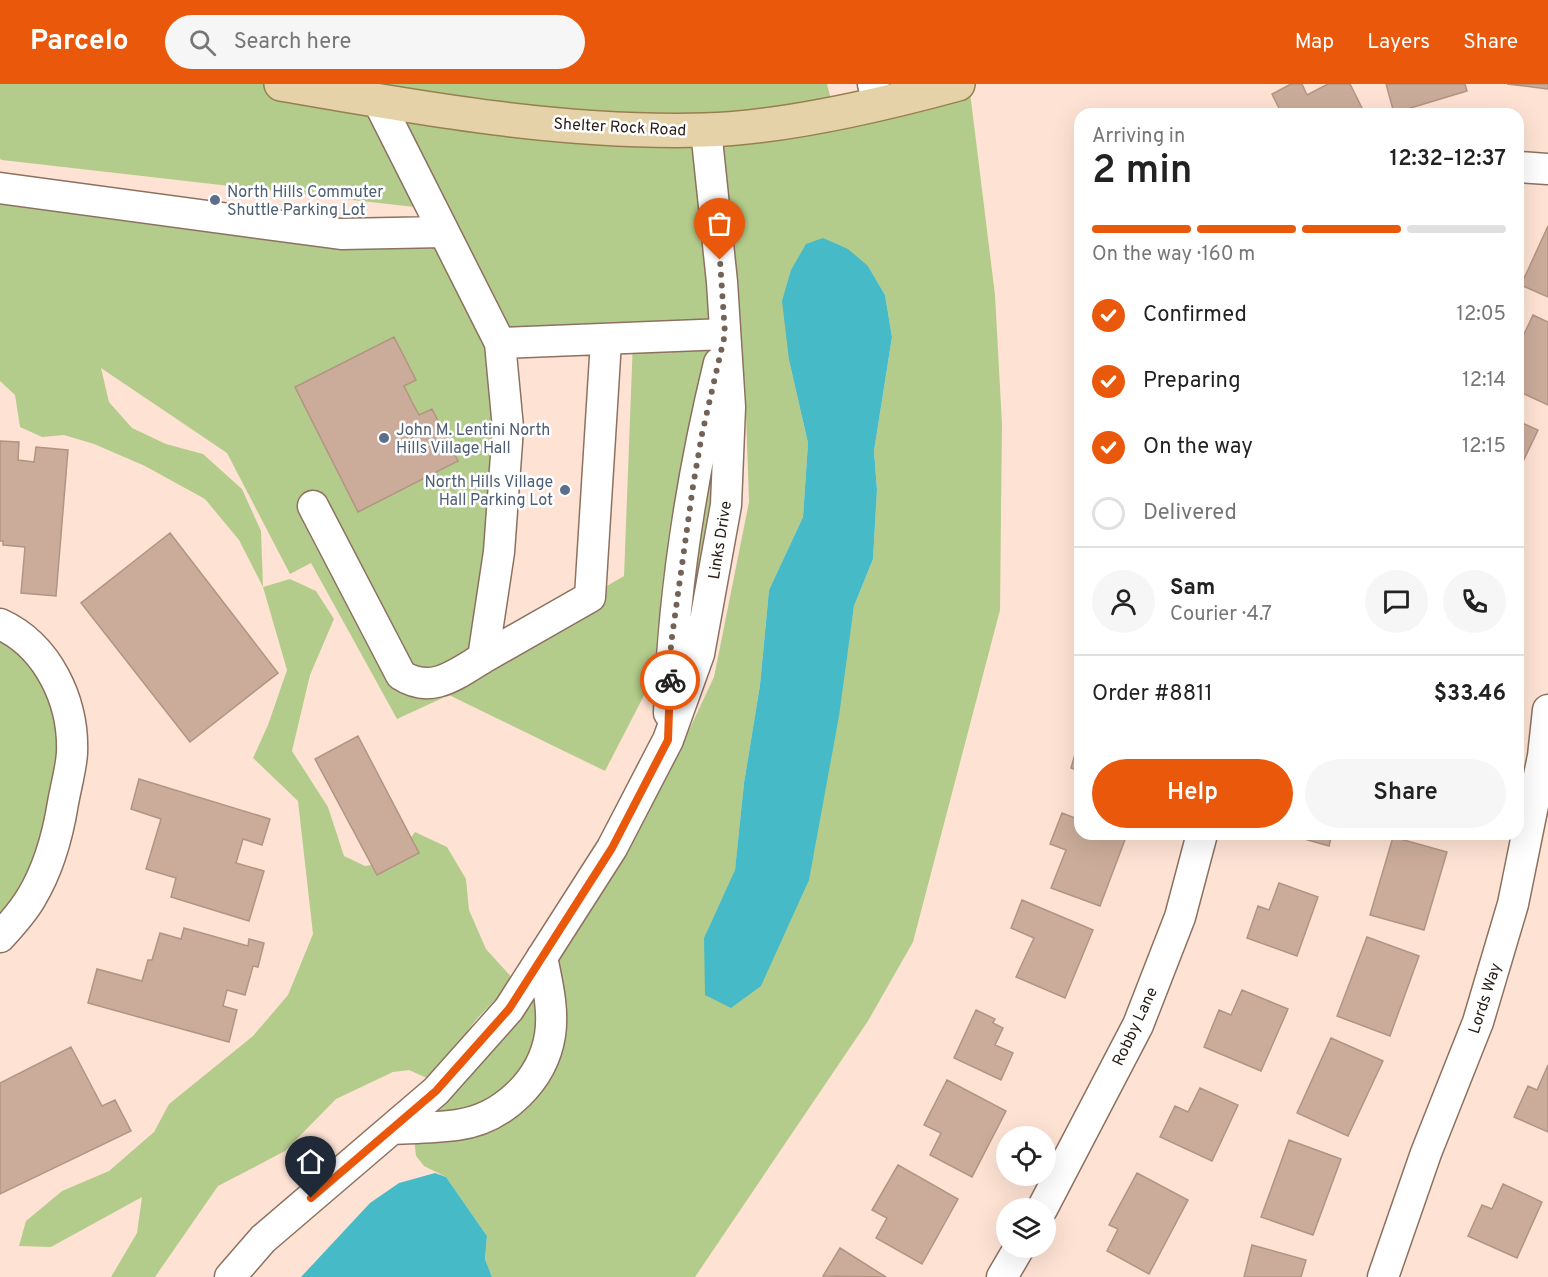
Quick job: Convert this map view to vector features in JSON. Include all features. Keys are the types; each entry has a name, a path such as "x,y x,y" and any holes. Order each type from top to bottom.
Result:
{"main road":[{"name":"Shelter Rock Road","path":"281,84 378,101 601,128 706,130 791,121 876,93 958,84"}],"street":[{"path":"378,101 500,343 508,428 499,552 483,658"},
{"name":"Links Drive","path":"230,1277 263,1239 436,1091 509,1009 612,848 668,740 671,644 693,486 702,434 725,334 706,130"},
{"path":"1524,167 1548,169"},
{"path":"0,188 340,234 444,232"},
{"path":"500,343 606,341 725,334"},
{"path":"313,506 401,675 416,684 442,681 483,658 590,597 606,341"},
{"path":"0,624 11,629 44,659 61,687 69,715 72,753 58,835 33,896 0,938"},
{"name":"Lords Way","path":"1383,1277 1426,1153 1478,1022 1513,904 1543,756 1548,710"},
{"name":"Robby Lane","path":"1048,1198 1138,1025 1180,917 1200,840"},
{"path":"392,1129 458,1125 478,1120 514,1098 533,1079 544,1059 550,1034 551,1004 542,957"},
{"path":"1002,1277 1013,1258"}],"green space":[{"path":"0,84 827,84 834,111 969,84 995,295 1002,424 1000,610 913,942 868,1021 695,1277 492,1277 485,1259 487,1236 446,1177 424,1166 416,1156 414,1137 429,1079 409,1070 393,1072 336,1099 285,1151 218,1186 155,1277 111,1277 137,1233 142,1197 51,1247 19,1246 26,1221 62,1191 109,1171 154,1132 169,1104 253,1036 288,995 313,934 298,801 253,758 268,725 287,670 263,587 239,540 205,499 145,466 94,444 64,435 42,437 20,427 15,395 0,381 0,188 444,232 432,209 0,159","holes":["868,266 885,295 892,337 874,451 877,490 873,559 854,606 847,653 704,938 735,871 744,783 760,685 769,590 803,517 808,443 789,360","726,337 745,385 749,502 714,677 674,762 536,998 514,1024 464,1038 481,1015 514,980 486,949 469,910 466,879 447,847 415,832 395,861 365,866 344,856 328,807 292,751 310,675 334,619 316,591 290,579 263,587 261,531 242,489 203,454 166,444 132,428 109,402 101,368 227,453 290,574 311,563 397,719 449,695 605,771 670,645 699,654","633,340 624,576 486,656 501,343"]},
{"path":"0,624 61,687 58,835 0,937"}],"water":[{"path":"823,238 848,249 868,266 885,295 892,337 874,451 877,490 873,559 854,606 839,716 809,880 761,986 731,1008 705,995 704,938 735,870 744,783 760,685 769,590 803,517 808,443 789,360 782,301 791,270 806,244"},
{"path":"435,1173 446,1177 487,1236 485,1259 492,1277 301,1277 370,1203 399,1183"}],"building":[{"path":"1291,84 1302,84 1307,95 1328,84 1350,84 1362,108 1279,108 1272,94"},
{"path":"1386,84 1465,84 1467,91 1411,108 1393,108"},
{"path":"1507,84 1548,84 1548,89"},
{"path":"1548,226 1548,297 1524,286 1524,278"},
{"path":"1533,315 1548,322 1548,405 1524,394 1524,334"},
{"name":"John M. Lentini North Hills Village Hall","path":"394,337 416,380 404,386 412,402 419,415 432,409 458,461 358,512 295,387"},
{"path":"1524,424 1538,430 1524,459"},
{"path":"0,441 19,442 18,460 34,462 36,447 68,450 56,596 21,593 25,547 3,545 3,541 0,541"},
{"path":"170,533 278,673 190,742 81,603"},
{"path":"358,736 419,853 377,875 315,759"},
{"path":"139,779 270,819 262,845 243,839 236,863 264,871 249,921 171,897 176,878 146,869 161,819 131,809"},
{"path":"1062,813 1074,818 1074,840 1125,840 1100,906 1051,888 1066,850 1050,844"},
{"path":"1308,840 1330,840 1329,846"},
{"path":"1392,840 1404,840 1447,852 1424,930 1370,915"},
{"path":"1279,883 1318,897 1297,956 1247,938 1258,906 1269,910"},
{"path":"1022,900 1093,930 1065,998 1016,977 1034,938 1011,928"},
{"path":"184,928 248,946 249,939 264,943 258,967 253,966 245,995 227,990 223,1006 237,1010 229,1042 88,1003 97,969 142,981 148,960 152,960 160,933 181,939"},
{"path":"1367,937 1419,956 1390,1036 1337,1016"},
{"path":"1242,990 1288,1009 1261,1071 1204,1047 1219,1010 1231,1015"},
{"path":"976,1010 995,1019 993,1023 1003,1028 995,1045 1013,1053 1001,1080 954,1058"},
{"path":"1331,1038 1383,1061 1348,1136 1297,1113"},
{"path":"71,1047 102,1106 115,1100 131,1131 0,1194 0,1083"},
{"path":"1548,1065 1548,1132 1514,1117 1528,1086 1537,1090"},
{"path":"947,1080 1006,1111 998,1126 996,1126 996,1130 972,1177 930,1155 941,1133 924,1125"},
{"path":"1200,1088 1238,1105 1212,1161 1160,1137 1175,1106 1188,1112"},
{"path":"1289,1140 1341,1159 1313,1235 1261,1217"},
{"path":"898,1165 958,1199 922,1264 876,1238 887,1218 872,1210"},
{"path":"1137,1173 1188,1200 1149,1274 1107,1251 1118,1229 1109,1225"},
{"path":"1503,1184 1542,1202 1517,1258 1468,1236 1482,1205 1492,1209"},
{"path":"1252,1245 1306,1260 1301,1277 1244,1277"},
{"path":"840,1248 886,1277 823,1276"}],"way so far":[{"path":"670,680 671,644 693,486 702,434 725,334 720,260"}],"place":[{"name":"North Hills Commuter Shuttle Parking Lot","path":"215,200"},
{"name":"John M. Lentini North Hills Village Hall","path":"384,438"},
{"name":"North Hills Village Hall Parking Lot","path":"565,490"}],"route":[{"path":"311,1198 436,1091 509,1009 612,848 668,740 670,680"}]}
